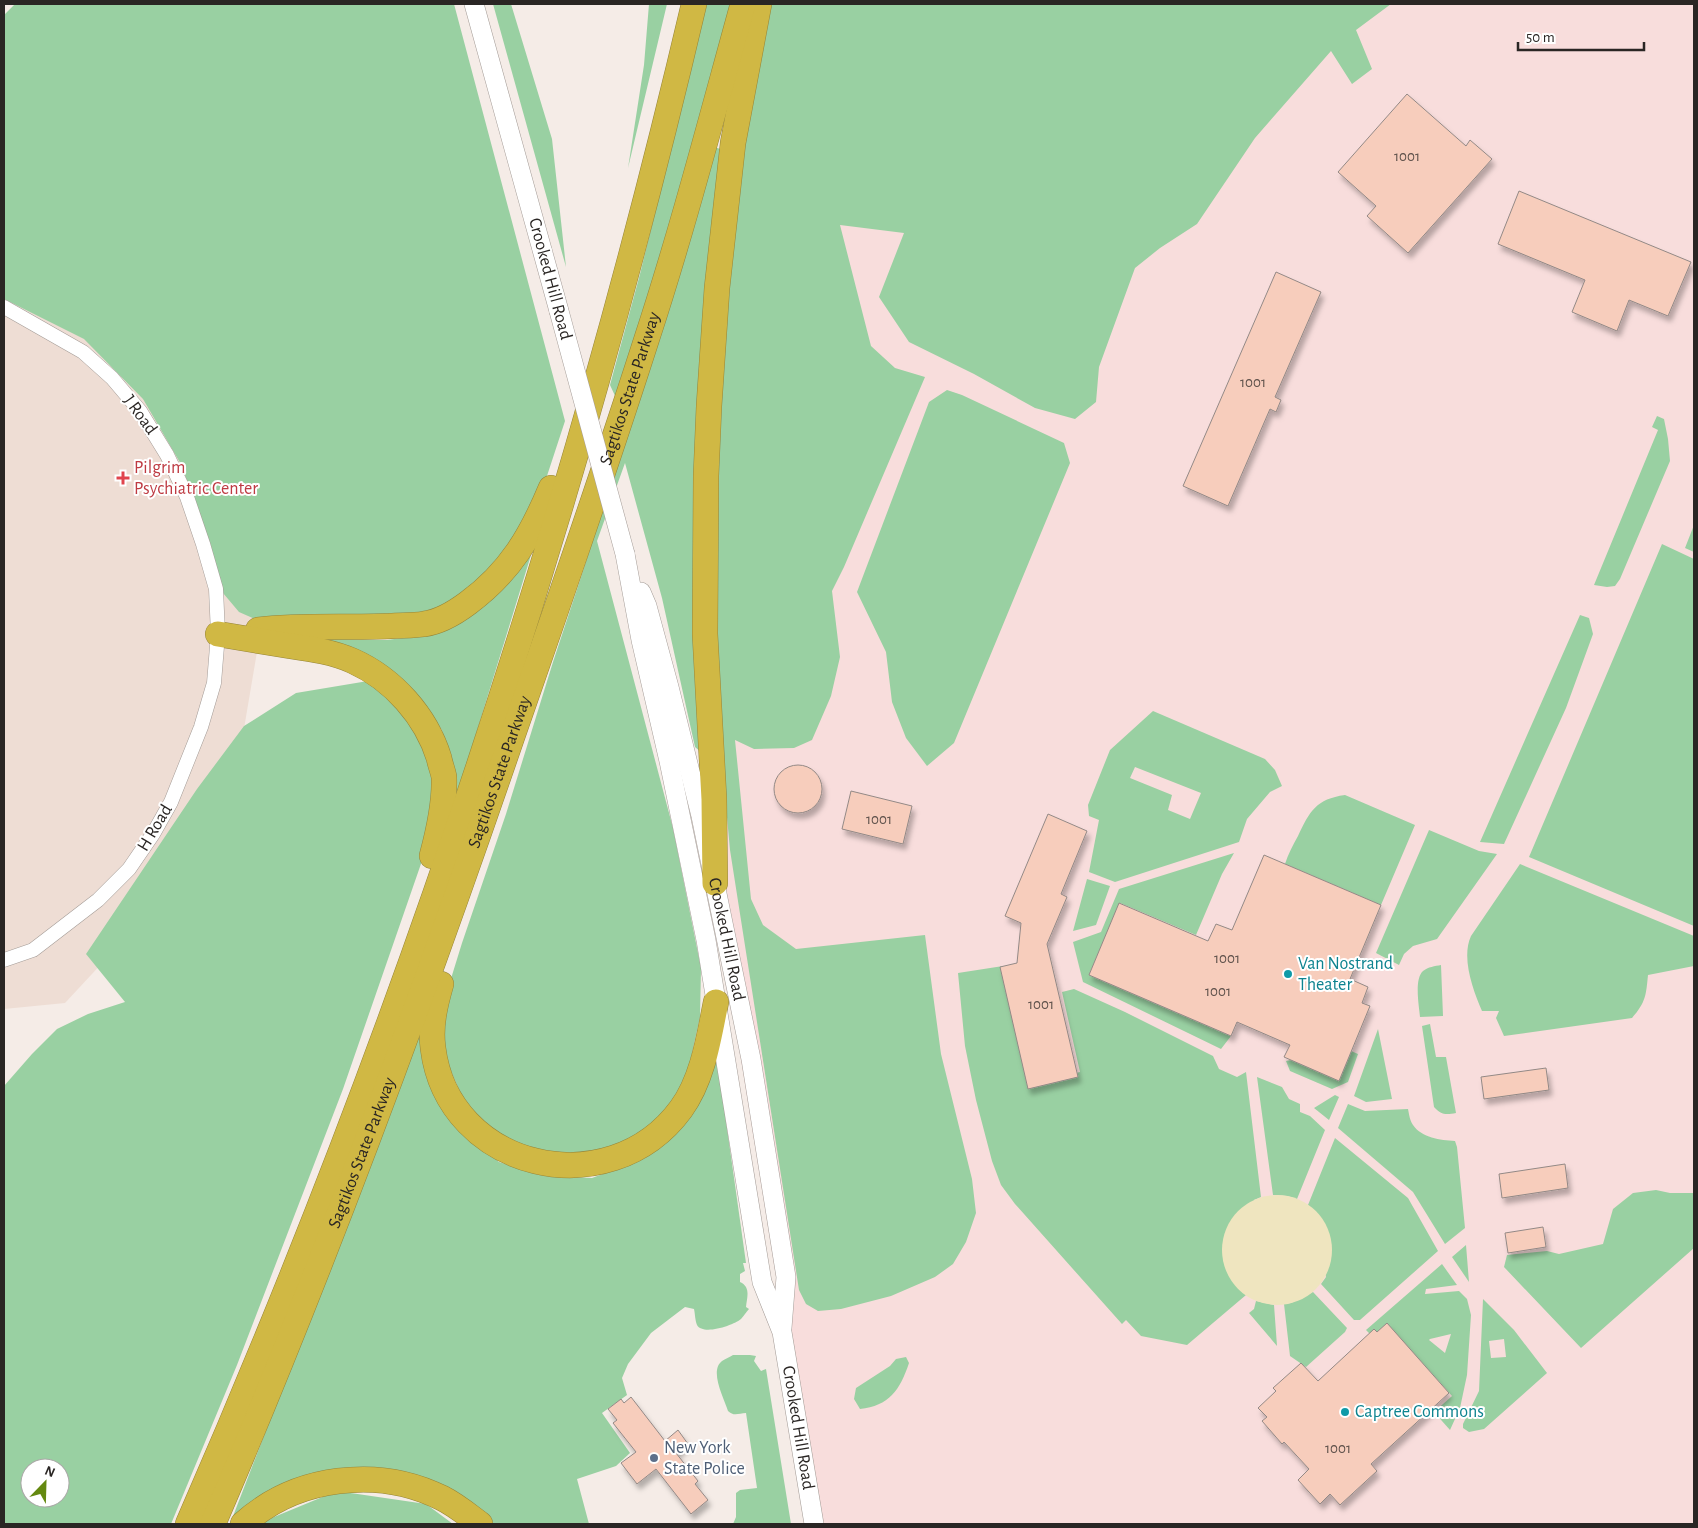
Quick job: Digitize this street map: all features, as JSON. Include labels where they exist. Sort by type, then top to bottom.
[{"type":"highway","name":"Sagtikos State Parkway","points":[[188,1524],[255,1368],[376,1058],[505,684],[595,385],[663,132],[694,4]]},
{"type":"highway","name":"Sagtikos State Parkway","points":[[213,1524],[347,1198],[409,1033],[473,853],[648,336],[743,4]]},
{"type":"highway","points":[[715,882],[714,799],[705,634],[706,476],[709,406],[716,288],[730,160],[758,4]]},
{"type":"highway","points":[[218,634],[274,628],[350,628],[426,624],[455,613],[504,572],[523,545],[541,512],[595,385]]},
{"type":"highway","points":[[218,634],[319,650],[352,661],[380,676],[402,696],[421,720],[435,748],[444,775],[443,804],[438,836],[376,1058]]},
{"type":"highway","points":[[473,853],[450,956],[434,1013],[433,1047],[436,1065],[450,1098],[460,1114],[488,1140],[526,1159],[545,1164],[565,1166],[586,1165],[606,1161],[642,1144],[670,1122],[681,1109],[690,1093],[703,1060],[716,1002]]},
{"type":"highway","points":[[242,1524],[268,1505],[303,1488],[347,1480],[395,1482],[420,1489],[443,1499],[480,1524]]},
{"type":"main road","name":"Crooked Hill Road","points":[[474,4],[624,554],[706,940],[762,1282],[782,1332],[814,1524]]},
{"type":"main road","name":"Crooked Hill Road","points":[[624,554],[647,606],[688,763],[715,882],[751,1059],[786,1278],[782,1332]]},
{"type":"street","name":"J Road","points":[[4,307],[83,352],[112,378],[140,411],[167,455],[187,497],[216,589],[218,634]]},
{"type":"street","name":"H Road","points":[[4,960],[33,950],[98,900],[129,869],[153,834],[171,802],[201,727],[214,683],[218,634]]},
{"type":"shaded area","points":[[759,4],[1694,4],[1694,1524],[816,1524],[736,1029],[715,738]]},
{"type":"shaded area","name":"Pilgrim Psychiatric Center","points":[[4,128],[267,593],[239,758],[158,903],[65,1003],[4,1009]]},
{"type":"green space","points":[[15,4],[454,4],[565,421],[545,482],[511,549],[461,599],[434,615],[257,620],[239,612],[223,593],[182,466],[143,399],[84,339],[4,299],[4,15]]},
{"type":"green space","points":[[493,4],[511,4],[552,139],[566,267]]},
{"type":"green space","points":[[649,4],[667,4],[628,168],[644,65]]},
{"type":"green space","points":[[706,4],[732,4],[682,194],[616,398],[610,385],[640,274]]},
{"type":"green space","points":[[768,4],[1391,4],[1356,30],[1372,69],[1352,84],[1331,51],[1255,138],[1197,224],[1160,248],[1135,268],[1099,367],[1096,402],[1075,419],[1035,408],[974,374],[909,342],[879,297],[904,233],[840,225],[871,346],[895,368],[925,377],[832,591],[840,657],[831,696],[812,740],[794,748],[754,749],[735,740],[751,899],[763,925],[796,949],[925,935],[941,1054],[972,1179],[976,1213],[966,1242],[953,1264],[935,1277],[891,1296],[841,1309],[818,1311],[806,1304],[799,1290],[730,850],[719,730],[713,551],[724,344],[742,152]]},
{"type":"green space","points":[[715,147],[725,151],[702,753],[695,747],[662,598],[625,463],[597,541],[673,828],[701,968],[700,1017],[687,1076],[660,1122],[613,1150],[561,1158],[507,1144],[467,1108],[444,1055],[445,998],[506,814]]},
{"type":"green space","points":[[947,390],[962,395],[1064,443],[1070,463],[954,743],[927,766],[906,738],[892,702],[886,652],[857,592],[929,402]]},
{"type":"green space","points":[[1657,416],[1664,419],[1670,461],[1620,579],[1615,586],[1594,585],[1658,430],[1652,427]]},
{"type":"green space","points":[[1694,525],[1694,552],[1685,548]]},
{"type":"green space","points":[[1662,544],[1694,559],[1694,926],[1529,857]]},
{"type":"green space","points":[[531,555],[453,809],[442,730],[416,694],[294,638],[387,640],[437,633],[488,603]]},
{"type":"green space","points":[[1580,615],[1589,618],[1593,634],[1566,708],[1504,844],[1480,842]]},
{"type":"green space","points":[[374,680],[421,730],[438,799],[423,858],[343,1089],[237,1365],[171,1524],[4,1524],[4,1086],[57,1029],[88,1014],[125,1002],[86,954],[197,789],[244,726],[296,693]]},
{"type":"green space","points":[[1153,711],[1265,759],[1275,770],[1282,786],[1270,792],[1247,819],[1239,842],[1115,882],[1089,872],[1099,820],[1089,816],[1088,805],[1110,750]],"holes":[[[1135,767],[1201,793],[1190,819],[1168,810],[1172,795],[1130,778]]]},
{"type":"green space","points":[[1345,795],[1415,825],[1381,905],[1285,864],[1310,813],[1321,803]]},
{"type":"green space","points":[[1429,830],[1479,851],[1497,854],[1437,939],[1413,946],[1404,954],[1399,965],[1376,953]]},
{"type":"green space","points":[[1234,853],[1222,874],[1196,935],[1120,903],[1089,975],[1231,1036],[1221,1049],[1083,982],[1073,942],[1101,932],[1119,889]]},
{"type":"green space","points":[[1520,864],[1694,936],[1694,966],[1648,975],[1644,998],[1632,1018],[1504,1036],[1496,1018],[1499,1011],[1482,1011],[1469,974],[1467,954],[1471,936]]},
{"type":"green space","points":[[1087,879],[1110,886],[1096,925],[1073,931]]},
{"type":"green space","points":[[1441,965],[1443,1016],[1420,1017],[1418,993],[1420,975],[1427,969]]},
{"type":"green space","points":[[1003,966],[1031,1085],[1080,1072],[1062,992],[1074,989],[1213,1056],[1219,1069],[1237,1077],[1246,1072],[1261,1197],[1254,1200],[1238,1288],[1246,1295],[1187,1345],[1141,1336],[1126,1320],[1122,1324],[1015,1204],[1001,1185],[992,1161],[976,1100],[965,1046],[958,973]]},
{"type":"green space","points":[[1430,1024],[1436,1057],[1446,1057],[1456,1113],[1444,1114],[1434,1107],[1422,1026]]},
{"type":"green space","points":[[421,1029],[431,1079],[453,1124],[499,1162],[540,1175],[592,1178],[645,1158],[680,1127],[714,1059],[717,1060],[746,1263],[743,1263],[745,1271],[740,1274],[740,1282],[747,1289],[746,1307],[749,1309],[741,1319],[732,1324],[712,1330],[705,1330],[697,1325],[694,1309],[685,1307],[651,1333],[628,1364],[622,1378],[627,1395],[602,1413],[630,1453],[616,1466],[577,1479],[589,1524],[489,1524],[393,1473],[230,1524]]},
{"type":"green space","points":[[1378,1029],[1392,1099],[1366,1102],[1354,1096]]},
{"type":"green space","points":[[1351,1051],[1358,1054],[1348,1082],[1332,1089],[1290,1071],[1286,1061],[1291,1060],[1339,1080]]},
{"type":"green space","points":[[1257,1077],[1282,1087],[1289,1099],[1300,1104],[1300,1112],[1310,1116],[1325,1130],[1297,1199],[1273,1195]]},
{"type":"green space","points":[[1335,1095],[1339,1097],[1329,1120],[1314,1108]]},
{"type":"green space","points":[[1348,1104],[1365,1111],[1408,1109],[1412,1123],[1421,1133],[1437,1139],[1455,1141],[1465,1228],[1445,1244],[1413,1192],[1338,1128]]},
{"type":"green space","points":[[1335,1138],[1408,1198],[1438,1251],[1360,1320],[1354,1320],[1321,1284],[1326,1277],[1308,1205]]},
{"type":"green space","points":[[1656,1190],[1670,1193],[1694,1193],[1694,1248],[1581,1348],[1504,1267],[1507,1255],[1547,1251],[1559,1254],[1603,1244],[1613,1209],[1633,1193]]},
{"type":"green space","points":[[1466,1245],[1469,1282],[1452,1257]]},
{"type":"green space","points":[[1442,1264],[1457,1285],[1426,1289],[1425,1294],[1459,1291],[1467,1299],[1471,1315],[1467,1375],[1460,1408],[1450,1430],[1434,1412],[1452,1396],[1387,1324],[1372,1336],[1366,1330]],"holes":[[[1451,1334],[1445,1353],[1429,1340]]]},
{"type":"green space","points":[[1313,1292],[1347,1328],[1345,1332],[1306,1367],[1290,1356],[1284,1304],[1291,1303]]},
{"type":"green space","points":[[1483,1299],[1514,1330],[1547,1373],[1484,1429],[1469,1432],[1463,1428],[1463,1424],[1479,1391]],"holes":[[[1504,1339],[1506,1357],[1491,1358],[1489,1341]]]},
{"type":"green space","points":[[1256,1301],[1274,1305],[1277,1346],[1249,1313],[1254,1309]]},
{"type":"green space","points":[[733,1355],[756,1356],[754,1361],[761,1371],[766,1369],[791,1524],[733,1524],[736,1517],[736,1493],[740,1490],[757,1488],[746,1413],[734,1414],[728,1411],[717,1378],[718,1365]]},
{"type":"green space","points":[[906,1357],[909,1363],[906,1373],[892,1395],[879,1404],[860,1409],[854,1399],[856,1388],[890,1366],[896,1359]]},
{"type":"green space","points":[[337,1491],[426,1504],[453,1524],[257,1524]]},
{"type":"sand","points":[[1277,1195],[1298,1199],[1316,1211],[1328,1229],[1332,1250],[1328,1271],[1316,1289],[1298,1301],[1277,1305],[1256,1301],[1238,1289],[1226,1271],[1222,1250],[1226,1229],[1238,1211],[1256,1199]]},
{"type":"building","points":[[1407,94],[1466,146],[1470,140],[1492,159],[1408,253],[1367,216],[1376,206],[1338,172]]},
{"type":"building","points":[[1519,191],[1691,262],[1668,316],[1629,300],[1617,331],[1572,312],[1585,280],[1498,244]]},
{"type":"building","points":[[1276,272],[1321,292],[1275,397],[1281,400],[1276,412],[1270,409],[1228,506],[1183,486]]},
{"type":"building","points":[[793,765],[803,765],[815,772],[822,784],[822,794],[815,806],[803,813],[793,813],[785,809],[778,802],[774,794],[774,784],[778,776],[785,769]]},
{"type":"building","points":[[851,791],[912,806],[903,844],[842,829]]},
{"type":"building","points":[[1048,814],[1087,831],[1061,894],[1067,897],[1047,944],[1078,1077],[1028,1089],[1000,967],[1017,963],[1021,923],[1005,916]]},
{"type":"building","points":[[1264,855],[1381,905],[1350,979],[1368,987],[1362,1003],[1370,1006],[1339,1081],[1284,1057],[1290,1045],[1237,1022],[1231,1036],[1089,975],[1119,903],[1208,941],[1216,924],[1232,930]]},
{"type":"building","points":[[1546,1068],[1549,1090],[1484,1099],[1481,1077]]},
{"type":"building","points":[[1565,1164],[1568,1188],[1502,1198],[1499,1174]]},
{"type":"building","points":[[1543,1227],[1546,1247],[1508,1253],[1505,1233]]},
{"type":"building","name":"Captree Commons","points":[[1387,1323],[1449,1393],[1371,1464],[1377,1471],[1340,1505],[1330,1494],[1320,1504],[1298,1480],[1309,1469],[1284,1442],[1282,1444],[1262,1421],[1267,1417],[1258,1408],[1276,1391],[1273,1388],[1301,1363],[1318,1381],[1374,1329],[1377,1332]]},
{"type":"building","name":"New York State Police","points":[[631,1397],[665,1441],[678,1430],[688,1444],[676,1453],[698,1481],[695,1484],[708,1500],[691,1514],[656,1469],[637,1484],[621,1463],[636,1452],[613,1423],[617,1420],[608,1409],[621,1399],[624,1403]]},
{"type":"place","name":"Pilgrim Psychiatric Center","points":[[123,478]]},
{"type":"place","name":"Van Nostrand Theater","points":[[1288,974]]},
{"type":"place","name":"Captree Commons","points":[[1345,1412]]},
{"type":"place","name":"New York State Police","points":[[654,1458]]}]
